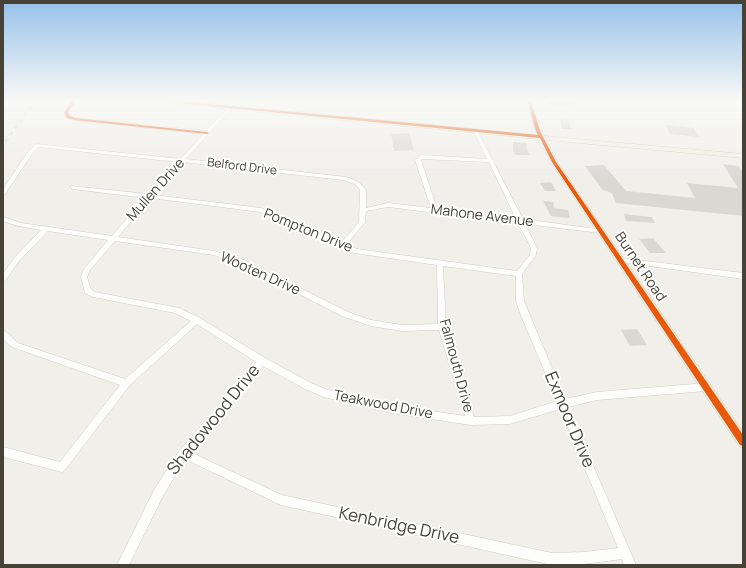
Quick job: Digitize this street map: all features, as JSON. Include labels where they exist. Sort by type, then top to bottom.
[{"type":"main road","points":[[439,127],[563,140],[743,153]]},
{"type":"main road","name":"Burnet Road","points":[[538,127],[541,137],[554,162],[743,442]]},
{"type":"main road","points":[[541,137],[554,136],[743,156]]},
{"type":"main road","points":[[549,151],[557,142],[563,140]]},
{"type":"street","points":[[145,127],[207,133]]},
{"type":"street","name":"Mullen Drive","points":[[84,284],[84,277],[87,269],[213,127]]},
{"type":"street","points":[[475,130],[534,252],[519,274]]},
{"type":"street","name":"Belford Drive","points":[[3,193],[30,152],[38,145],[184,160],[350,180],[363,190],[363,210]]},
{"type":"street","points":[[434,210],[418,160],[421,156],[490,161]]},
{"type":"street","name":"Pompton Drive","points":[[73,187],[261,210],[356,251],[519,274]]},
{"type":"street","name":"Mahone Avenue","points":[[363,210],[388,205],[600,231]]},
{"type":"street","points":[[342,246],[362,222],[363,210]]},
{"type":"street","name":"Wooten Drive","points":[[3,219],[20,226],[214,253],[242,262],[345,314],[371,323],[402,328],[442,327]]},
{"type":"street","points":[[3,279],[17,259],[46,229]]},
{"type":"street","points":[[621,260],[743,276]]},
{"type":"street","name":"Falmouth Drive","points":[[440,264],[442,327],[471,421]]},
{"type":"street","name":"Exmoor Drive","points":[[519,274],[520,301],[524,312],[630,565]]},
{"type":"street","name":"Teakwood Drive","points":[[84,284],[88,291],[93,294],[176,310],[197,320],[262,361],[324,393],[391,409],[471,421],[510,420],[562,404],[611,395],[706,387]]},
{"type":"street","points":[[3,452],[62,467],[126,382],[197,320]]},
{"type":"street","points":[[3,334],[14,345],[126,382]]},
{"type":"street","name":"Shadowood Drive","points":[[122,565],[158,494],[183,453],[262,361]]},
{"type":"street","name":"Kenbridge Drive","points":[[183,453],[281,500],[552,559],[584,558],[625,553]]},
{"type":"building","points":[[562,127],[570,127],[571,129],[562,129]]},
{"type":"building","points":[[666,127],[694,128],[699,137],[670,134]]},
{"type":"building","points":[[409,133],[414,150],[394,151],[391,134]]},
{"type":"building","points":[[513,142],[526,143],[527,150],[530,155],[515,155],[513,151]]},
{"type":"building","points":[[723,164],[739,166],[743,172],[743,216],[616,203],[612,193],[603,190],[585,166],[604,165],[626,191],[695,198],[687,183],[738,188]]},
{"type":"building","points":[[551,182],[556,191],[545,191],[540,183]]},
{"type":"building","points":[[543,201],[553,202],[554,208],[568,210],[570,218],[551,216]]},
{"type":"building","points":[[624,214],[652,217],[655,223],[626,221]]},
{"type":"building","points":[[653,238],[666,253],[650,253],[639,239]]},
{"type":"building","points":[[637,329],[647,345],[630,346],[621,330]]},
{"type":"railway","points":[[3,145],[17,127]]},
{"type":"cycle path","points":[[145,127],[207,133]]},
{"type":"cycle path","points":[[432,127],[541,137]]},
{"type":"cycle path","points":[[537,127],[554,162],[743,442]]}]
